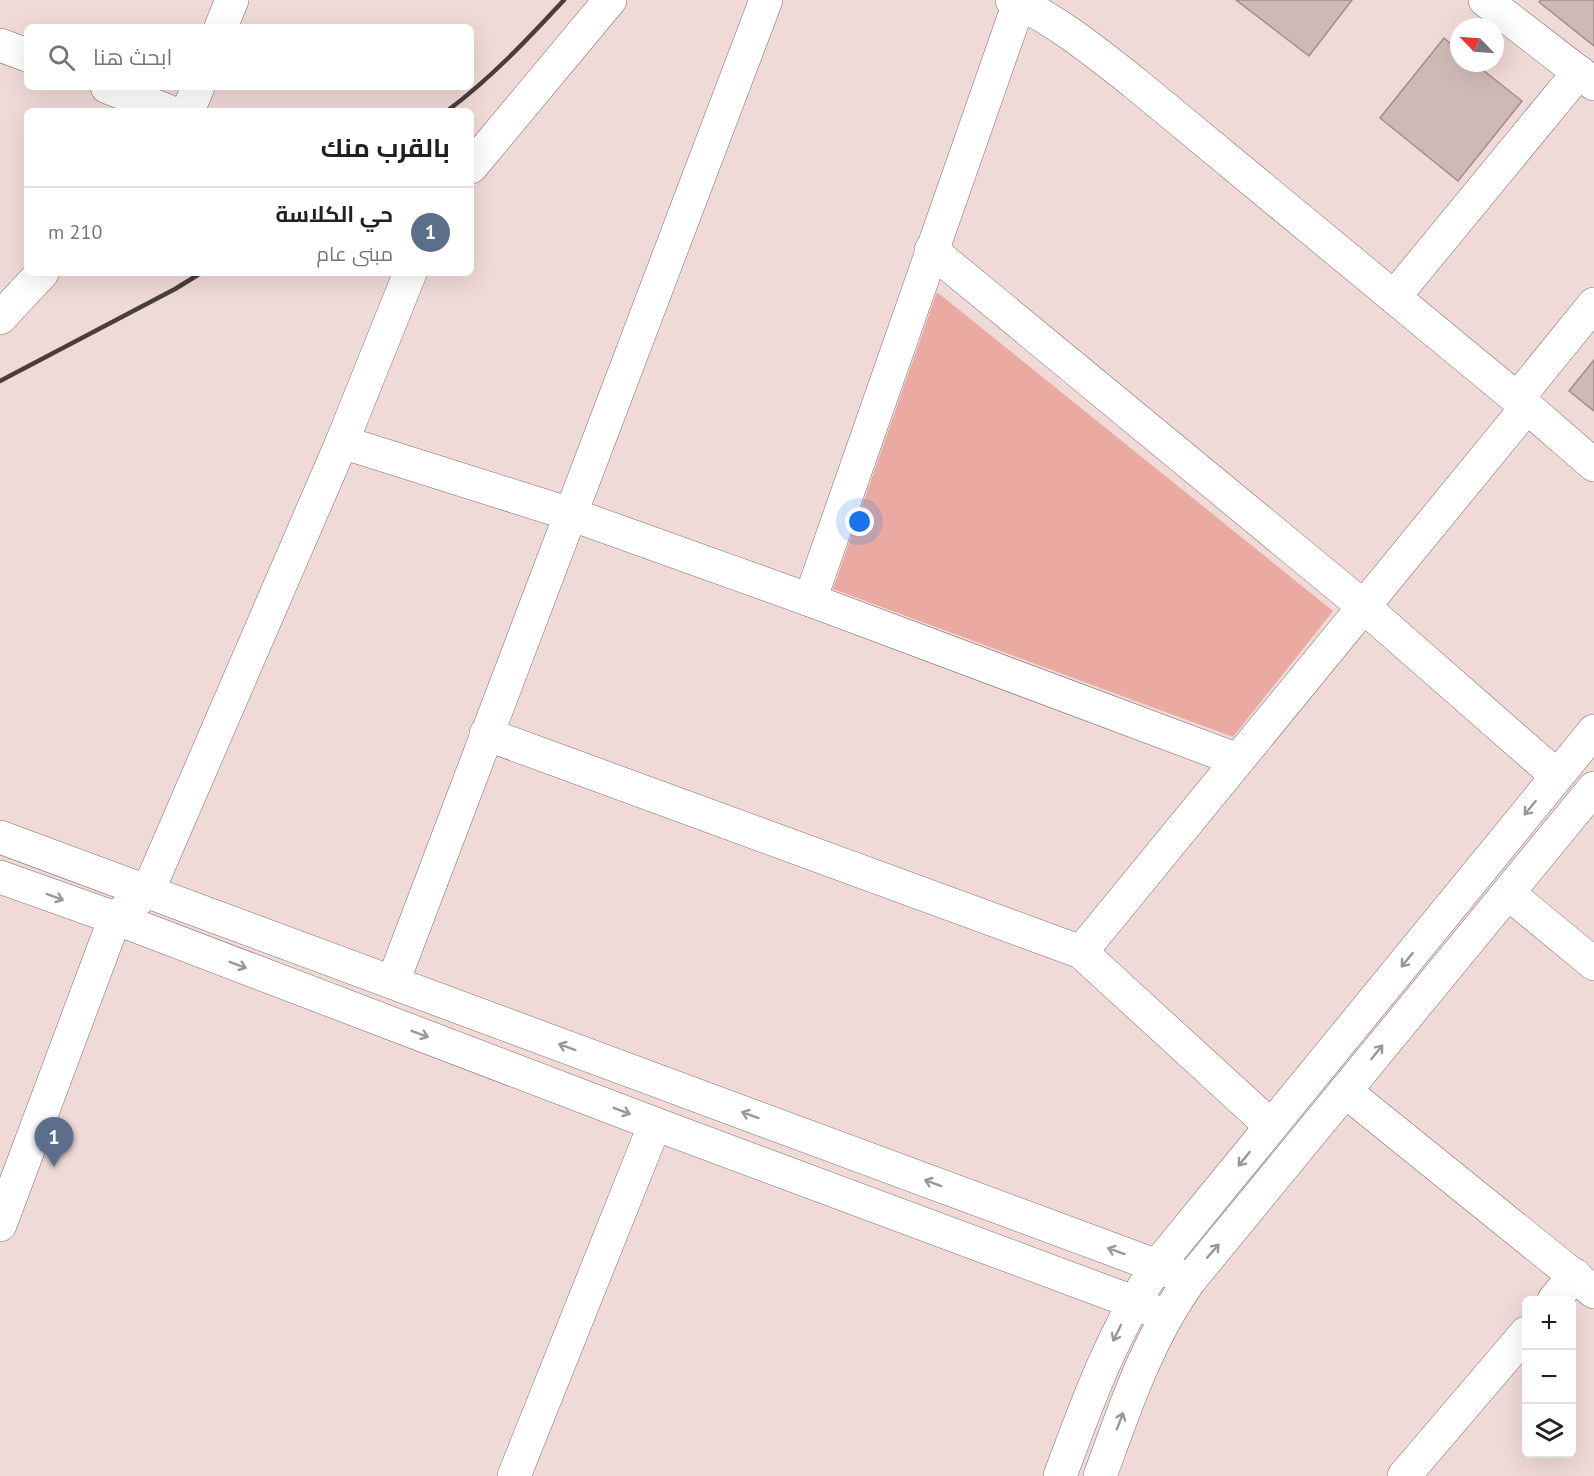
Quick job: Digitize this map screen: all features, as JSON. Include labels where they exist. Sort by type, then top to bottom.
[{"type":"street","points":[[222,24],[231,0]]},
{"type":"street","points":[[474,163],[610,0]]},
{"type":"street","points":[[393,982],[766,0]]},
{"type":"street","points":[[1394,297],[1586,78],[1485,0]]},
{"type":"street","points":[[810,600],[1015,2],[1060,28],[1104,59],[1522,403],[1594,465]]},
{"type":"street","points":[[0,45],[24,54]]},
{"type":"street","points":[[115,90],[160,108]]},
{"type":"street","points":[[189,108],[197,90]]},
{"type":"street","points":[[931,250],[1364,607],[1557,776]]},
{"type":"street","points":[[0,318],[39,276]]},
{"type":"street","points":[[3,1205],[115,918],[148,891],[342,442],[409,276]]},
{"type":"street","points":[[1081,952],[1364,607],[1522,403],[1594,304]]},
{"type":"street","points":[[342,442],[570,514],[810,600],[1238,760]]},
{"type":"street","points":[[1060,1476],[1095,1380],[1133,1302],[1157,1266],[1594,731]]},
{"type":"street","points":[[486,734],[1081,952],[1271,1126]]},
{"type":"street","points":[[1100,1476],[1149,1348],[1190,1280],[1594,788]]},
{"type":"street","points":[[0,837],[1190,1280]]},
{"type":"street","points":[[0,877],[115,918],[655,1124],[1133,1302],[1166,1317]]},
{"type":"street","points":[[1508,893],[1594,964]]},
{"type":"street","points":[[1345,1091],[1585,1283],[1561,1296]]},
{"type":"street","points":[[514,1476],[655,1124]]},
{"type":"street","points":[[1404,1476],[1522,1339]]},
{"type":"shaded area","points":[[937,292],[1333,611],[1233,737],[833,589]]},
{"type":"building","points":[[1236,0],[1352,0],[1309,56]]},
{"type":"building","points":[[1541,0],[1594,0],[1594,46],[1539,2]]},
{"type":"building","points":[[1444,38],[1450,43],[1450,72],[1485,72],[1522,101],[1458,181],[1380,118]]},
{"type":"building","points":[[1594,360],[1594,411],[1569,391]]},
{"type":"railway","points":[[474,89],[564,0]]},
{"type":"railway","points":[[451,108],[473,90]]},
{"type":"railway","points":[[0,381],[196,276]]},
{"type":"place","name":"حي الكلاسة","points":[[54,1167]]}]
